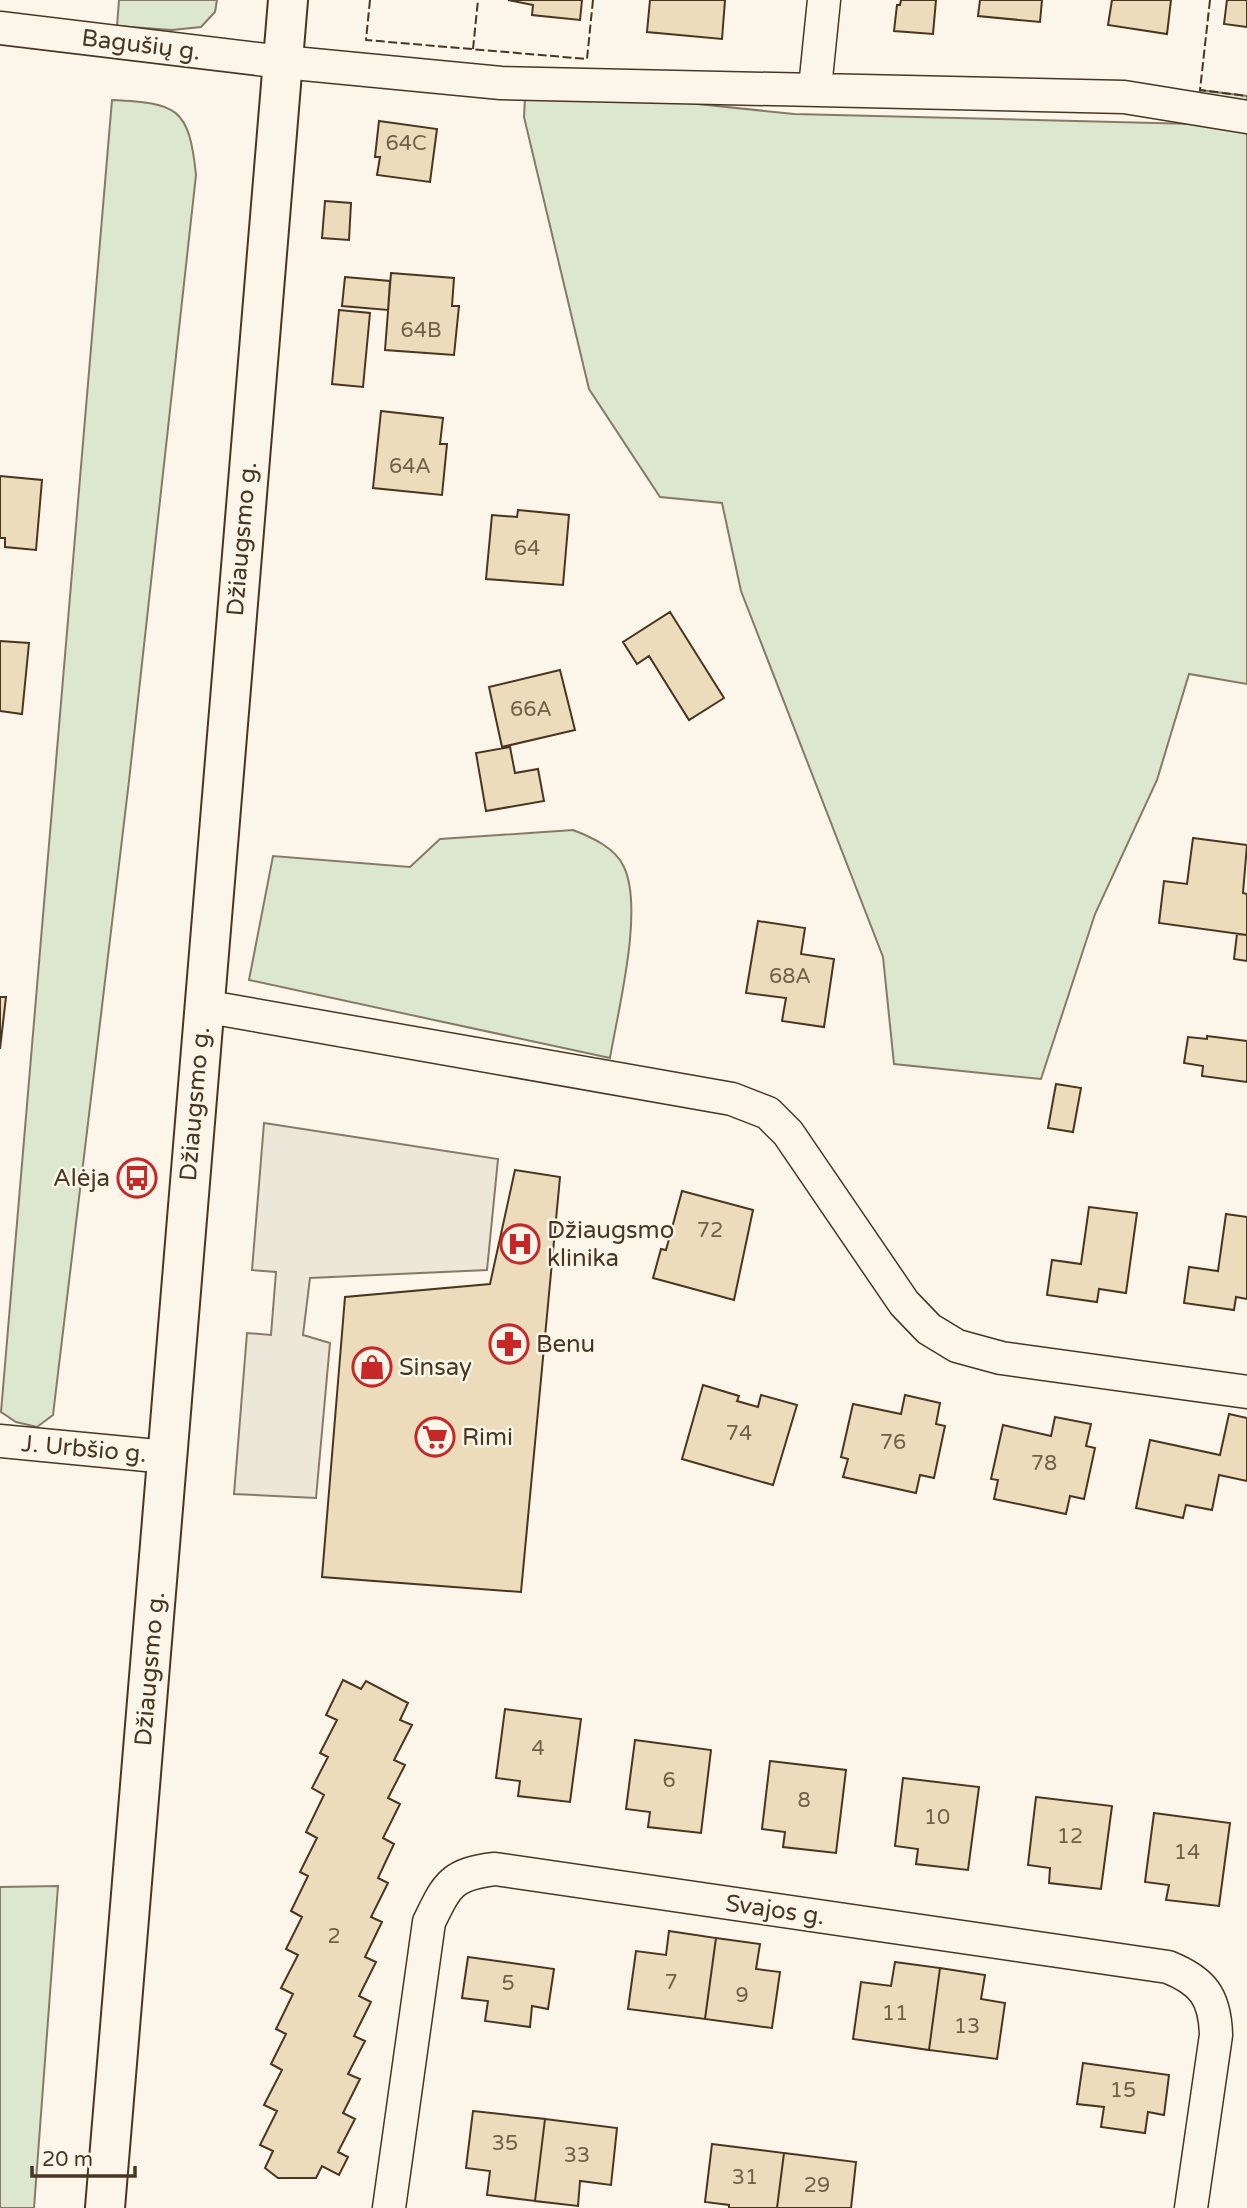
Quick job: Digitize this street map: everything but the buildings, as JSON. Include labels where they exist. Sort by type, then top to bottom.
[{"type":"street","name":"Džiaugsmo g.","points":[[105,2208],[288,0]]},
{"type":"street","points":[[815,88],[824,0]]},
{"type":"street","name":"Bagušių g.","points":[[0,28],[283,62],[501,83],[1125,97],[1247,117]]},
{"type":"street","points":[[203,1006],[732,1099],[768,1113],[788,1133],[904,1303],[929,1329],[957,1346],[1001,1358],[1247,1392]]},
{"type":"street","name":"J. Urbšio g.","points":[[0,1441],[167,1457]]},
{"type":"street","name":"Svajos g.","points":[[388,2208],[429,1922],[451,1882],[473,1872],[495,1869],[1168,1967],[1190,1976],[1208,1995],[1215,2010],[1216,2035],[1191,2208]]},
{"type":"green space","points":[[119,0],[217,0],[215,12],[201,27],[172,30],[117,26]]},
{"type":"green space","points":[[1200,90],[1247,96],[1247,684],[1189,674],[1157,780],[1095,914],[1041,1079],[894,1064],[883,957],[741,591],[722,503],[660,497],[589,389],[524,117],[525,98],[602,94],[794,114],[1194,124]]},
{"type":"green space","points":[[112,100],[152,103],[176,113],[189,135],[196,175],[129,781],[53,1415],[37,1427],[16,1422],[1,1412]]},
{"type":"green space","points":[[573,830],[595,840],[615,854],[624,867],[629,886],[631,908],[628,961],[610,1058],[249,980],[273,856],[410,867],[440,839]]},
{"type":"green space","points":[[58,1886],[34,2208],[0,2208],[0,1887]]},
{"type":"shaded area","points":[[264,1123],[498,1159],[487,1270],[310,1278],[303,1335],[330,1343],[316,1498],[234,1494],[247,1333],[271,1335],[276,1272],[252,1270]]},
{"type":"fence","points":[[370,0],[366,40],[587,59],[593,0]]},
{"type":"fence","points":[[473,49],[478,0]]},
{"type":"fence","points":[[1210,0],[1200,90],[1247,96]]},
{"type":"place","name":"Alėja","points":[[137,1178]]},
{"type":"place","name":"Džiaugsmo klinika","points":[[520,1244]]},
{"type":"place","name":"Benu","points":[[509,1344]]},
{"type":"place","name":"Sinsay","points":[[372,1367]]},
{"type":"place","name":"Rimi","points":[[435,1437]]}]
